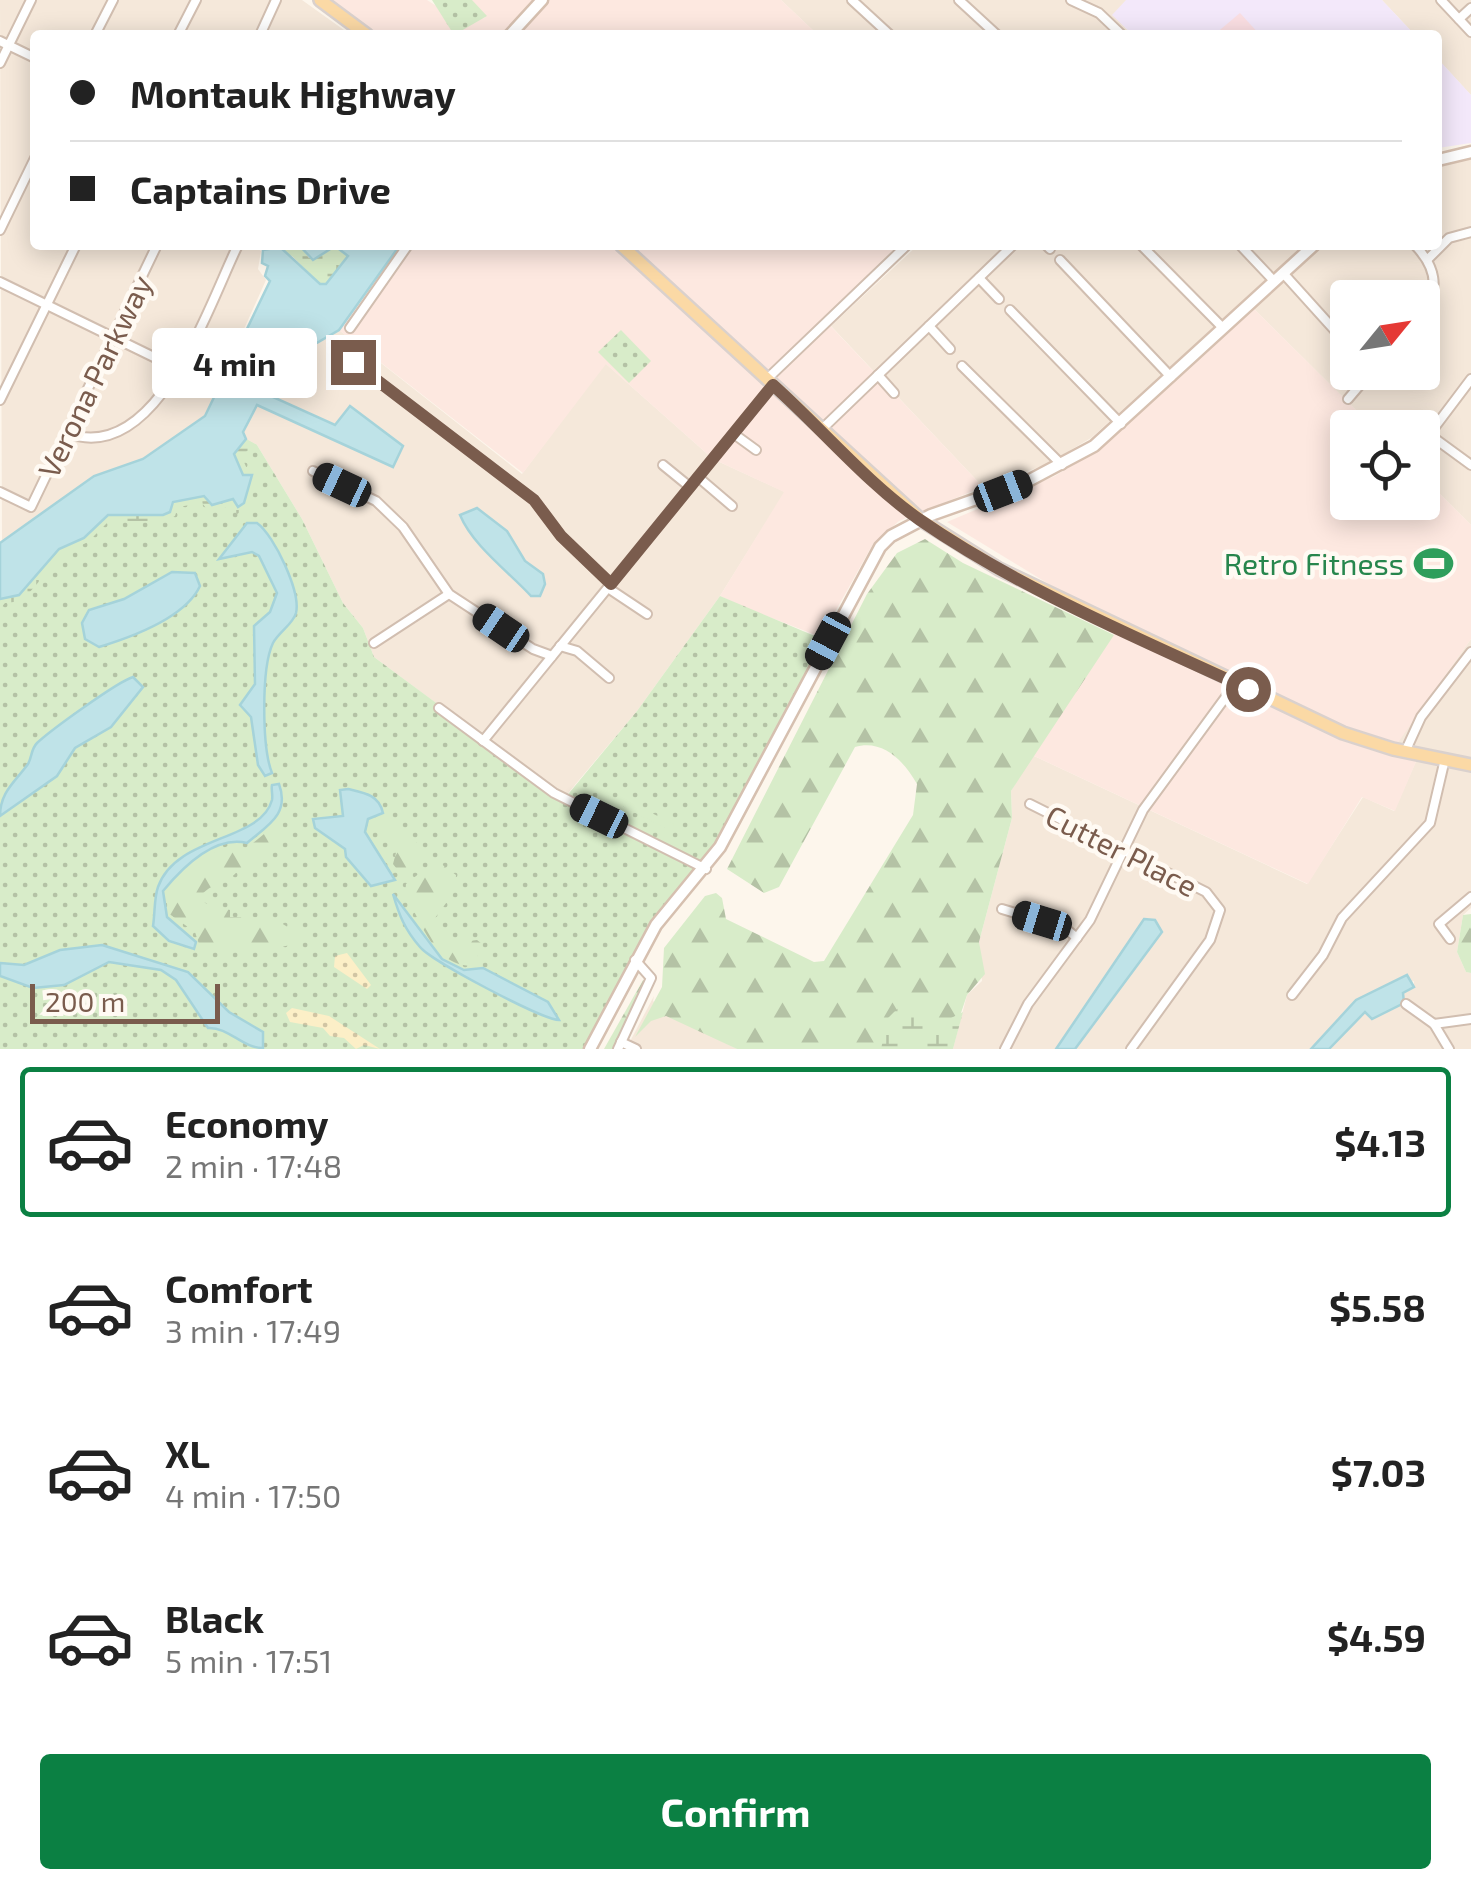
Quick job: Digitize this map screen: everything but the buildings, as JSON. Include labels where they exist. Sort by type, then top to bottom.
[{"type":"main road","points":[[320,0],[361,30]]},
{"type":"main road","points":[[515,30],[542,0]]},
{"type":"main road","points":[[1442,159],[1471,152]]},
{"type":"main road","points":[[626,250],[921,520],[999,570],[1343,732],[1405,752],[1471,765]]},
{"type":"main road","points":[[590,1049],[656,924],[706,869],[870,562],[891,536],[921,520],[1062,465],[1121,424],[1308,250]]},
{"type":"street","points":[[0,62],[4,44],[31,0]]},
{"type":"street","points":[[98,30],[113,0]]},
{"type":"street","points":[[181,30],[196,0]]},
{"type":"street","points":[[262,30],[276,0]]},
{"type":"street","points":[[852,0],[885,30]]},
{"type":"street","points":[[959,0],[991,30]]},
{"type":"street","points":[[1071,0],[1099,13],[1117,30]]},
{"type":"street","points":[[1441,0],[1471,32]]},
{"type":"street","points":[[1459,19],[1471,8]]},
{"type":"street","points":[[4,44],[30,56]]},
{"type":"street","points":[[0,230],[30,168]]},
{"type":"street","points":[[1442,246],[1450,238],[1471,232]]},
{"type":"street","points":[[0,400],[74,250]]},
{"type":"street","name":"Verona Parkway","points":[[0,492],[31,506],[155,250]]},
{"type":"street","points":[[68,433],[93,438],[120,431],[158,401],[236,250]]},
{"type":"street","points":[[350,328],[405,250]]},
{"type":"street","points":[[483,741],[734,434],[770,382],[902,250]]},
{"type":"street","points":[[820,430],[1009,250]]},
{"type":"street","points":[[1146,250],[1222,328]]},
{"type":"street","points":[[1246,250],[1330,328]]},
{"type":"street","points":[[1420,250],[1428,259],[1432,280]]},
{"type":"street","points":[[1428,259],[1437,250]]},
{"type":"street","points":[[1060,260],[1171,376]]},
{"type":"street","points":[[979,278],[999,299]]},
{"type":"street","points":[[0,282],[207,383]]},
{"type":"street","points":[[1010,310],[1121,424]]},
{"type":"street","points":[[929,326],[950,349]]},
{"type":"street","points":[[353,362],[534,500],[561,536],[609,586],[647,614]]},
{"type":"street","points":[[962,366],[1062,465]]},
{"type":"street","points":[[878,375],[894,393]]},
{"type":"street","points":[[1440,421],[1471,379]]},
{"type":"street","points":[[1348,400],[1356,390]]},
{"type":"street","points":[[734,434],[756,450]]},
{"type":"street","points":[[1440,442],[1471,465]]},
{"type":"street","points":[[664,464],[690,487]]},
{"type":"street","points":[[314,471],[376,501],[403,527],[449,594],[533,649],[552,656]]},
{"type":"street","points":[[698,477],[732,506]]},
{"type":"street","points":[[374,643],[449,594]]},
{"type":"street","points":[[569,635],[577,652]]},
{"type":"street","points":[[560,646],[577,652],[609,678]]},
{"type":"street","points":[[1405,752],[1420,718],[1471,652]]},
{"type":"street","points":[[1005,1049],[1022,1012],[1077,938],[1143,810],[1236,683]]},
{"type":"street","points":[[443,711],[554,793],[706,869]]},
{"type":"street","points":[[1292,995],[1323,955],[1342,918],[1430,823],[1445,760]]},
{"type":"street","name":"Cutter Place","points":[[1030,804],[1206,892],[1220,910],[1210,940],[1131,1049]]},
{"type":"street","points":[[1450,939],[1439,924],[1471,897]]},
{"type":"street","points":[[1002,909],[1064,928],[1077,938]]},
{"type":"street","points":[[635,960],[651,978],[620,1046],[636,1049]]},
{"type":"street","points":[[1406,1004],[1434,1024],[1448,1049]]},
{"type":"street","points":[[1434,1024],[1471,1019]]},
{"type":"shaded area","points":[[0,0],[302,0],[344,30],[30,30],[30,250],[259,250],[258,269],[266,280],[205,416],[143,459],[94,476],[2,544]]},
{"type":"shaded area","points":[[329,0],[427,0],[461,22],[485,18],[471,0],[781,0],[813,30],[370,30]]},
{"type":"shaded area","points":[[781,0],[1134,0],[1137,4],[1121,23],[1127,30],[813,30]]},
{"type":"shaded area","points":[[1126,0],[1382,0],[1410,30],[1255,30],[1240,14],[1220,30],[1128,30],[1112,15]]},
{"type":"shaded area","points":[[1382,0],[1471,0],[1471,95],[1442,63],[1442,30],[1410,30]]},
{"type":"shaded area","points":[[1240,13],[1255,30],[1220,30]]},
{"type":"shaded area","points":[[1442,63],[1471,95],[1471,143],[1442,147]]},
{"type":"shaded area","points":[[1471,159],[1471,525],[1440,494],[1440,410],[1356,410],[1336,390],[1440,390],[1440,280],[1330,280],[1330,384],[1252,307],[1315,250],[1442,250],[1442,166]]},
{"type":"shaded area","points":[[401,250],[893,250],[823,318],[983,487],[899,521],[873,544],[821,637],[720,596],[784,492],[713,459],[606,364],[523,473],[339,330]]},
{"type":"shaded area","points":[[913,250],[1299,250],[1091,438],[1045,465],[983,487],[831,326]]},
{"type":"shaded area","points":[[1252,307],[1330,384],[1330,390],[1336,390],[1356,410],[1330,410],[1330,520],[1440,520],[1440,494],[1471,525],[1471,639],[1392,751],[1418,757],[1395,811],[1362,797],[1308,884],[1032,755],[1119,627],[947,522],[1055,476],[1093,452]]},
{"type":"shaded area","points":[[339,330],[522,474],[605,363],[713,459],[785,492],[720,596],[637,711],[564,798],[374,657],[363,628],[343,603],[302,519],[257,445],[246,439],[243,432],[257,405],[393,467],[349,407],[335,425],[263,393],[291,358]]},
{"type":"shaded area","points":[[1471,639],[1471,760],[1396,744]]},
{"type":"shaded area","points":[[1032,755],[1307,884],[1363,797],[1394,811],[1418,757],[1471,769],[1471,908],[1463,915],[1457,952],[1466,972],[1471,973],[1471,1049],[1329,1049],[1365,1011],[1414,986],[1414,981],[1356,1001],[1311,1049],[1075,1049],[1160,926],[1148,918],[1056,1049],[953,1049],[967,995],[982,981],[979,942],[1012,818],[1011,791]]},
{"type":"shaded area","points":[[654,996],[653,1001],[665,1012],[737,1049],[626,1049]]},
{"type":"green space","points":[[432,0],[472,0],[487,16],[463,30],[451,30]]},
{"type":"green space","points":[[272,250],[303,250],[309,258],[329,250],[343,250],[348,256],[326,285],[320,284],[292,256]]},
{"type":"green space","points":[[621,330],[651,361],[629,383],[598,352]]},
{"type":"green space","points":[[246,439],[257,445],[302,519],[343,603],[363,628],[374,657],[565,798],[637,711],[720,596],[829,642],[720,847],[670,906],[590,1049],[0,1049],[0,599],[95,522],[234,454]]},
{"type":"green space","points":[[246,439],[257,445],[241,455],[247,469],[258,469],[259,488],[251,493],[249,507],[237,514],[231,506],[209,512],[202,503],[178,507],[175,516],[165,521],[109,521],[88,542],[63,554],[22,601],[5,603],[0,609],[2,597],[20,595],[60,549],[84,538],[108,515],[163,515],[173,502],[205,496],[243,504],[252,475],[243,476],[234,454]]},
{"type":"green space","points":[[925,539],[963,563],[1114,635],[1011,791],[1012,818],[979,942],[985,974],[967,995],[949,1049],[737,1049],[666,1016],[651,1021],[635,1037],[662,987],[664,948],[705,896],[716,893],[722,898],[726,919],[814,962],[824,961],[913,815],[917,784],[906,767],[883,749],[855,747],[779,887],[764,893],[727,869],[867,594],[897,553]]},
{"type":"green space","points":[[623,799],[674,824],[671,831],[620,805]]},
{"type":"green space","points":[[385,818],[396,820],[425,852],[403,877],[393,864],[397,849],[391,843],[392,833],[375,826]]},
{"type":"green space","points":[[281,820],[285,835],[257,869],[239,869],[229,879],[206,890],[198,901],[230,910],[230,917],[273,918],[299,934],[300,942],[263,950],[201,950],[195,932],[168,913],[166,891],[189,864],[230,845],[247,848]]},
{"type":"green space","points":[[436,860],[456,875],[455,891],[435,918],[439,930],[462,942],[477,940],[482,944],[474,966],[448,959],[439,951],[405,895],[406,884]]},
{"type":"green space","points":[[1471,914],[1471,973],[1466,972],[1457,952],[1463,915]]},
{"type":"green space","points":[[643,980],[646,984],[613,1049],[604,1049]]},
{"type":"green space","points":[[900,1006],[913,1006],[945,1021],[963,1012],[953,1049],[881,1049],[888,1018]]},
{"type":"sand","points":[[347,953],[371,985],[367,989],[334,967],[335,956]]},
{"type":"sand","points":[[292,1008],[329,1016],[380,1049],[364,1045],[356,1049],[323,1028],[290,1022],[286,1013]]},
{"type":"water","points":[[263,250],[283,250],[320,284],[326,284],[348,256],[340,250],[396,250],[339,330],[291,358],[264,393],[335,425],[350,406],[403,446],[393,467],[257,405],[243,432],[246,439],[234,454],[243,475],[252,475],[244,503],[238,507],[233,499],[212,505],[204,496],[173,502],[170,512],[163,515],[108,515],[84,538],[59,549],[19,595],[0,599],[0,543],[94,476],[143,459],[205,416],[270,281],[265,276],[268,266],[262,263]]},
{"type":"water","points":[[304,250],[329,250],[313,260]]},
{"type":"water","points":[[477,508],[507,531],[525,561],[543,574],[545,584],[540,596],[531,596],[473,537],[460,515]]},
{"type":"water","points":[[247,523],[257,523],[271,539],[290,578],[296,604],[294,617],[273,643],[266,670],[266,746],[272,773],[265,776],[258,765],[251,717],[240,705],[255,684],[254,626],[270,612],[277,593],[259,556],[252,552],[219,559]]},
{"type":"water","points":[[172,572],[195,573],[200,586],[183,608],[142,632],[112,643],[99,647],[85,639],[82,623],[89,610],[124,599]]},
{"type":"water","points":[[133,677],[143,687],[111,727],[75,748],[57,776],[0,816],[5,794],[28,764],[37,743]]},
{"type":"water","points":[[279,784],[282,803],[269,824],[247,843],[223,844],[200,855],[163,891],[167,917],[196,942],[194,949],[169,941],[153,926],[158,887],[168,870],[182,857],[265,814],[272,800],[272,785]]},
{"type":"water","points":[[340,790],[370,796],[381,807],[383,813],[368,819],[365,832],[395,880],[371,886],[346,857],[345,849],[315,828],[313,819],[343,816]]},
{"type":"water","points":[[393,894],[442,959],[464,970],[483,968],[548,1002],[559,1020],[511,1001],[428,954],[406,928]]},
{"type":"water","points":[[1144,919],[1155,920],[1162,932],[1075,1049],[1056,1049]]},
{"type":"water","points":[[102,945],[188,972],[229,1012],[263,1032],[263,1048],[208,1028],[176,980],[161,970],[109,962],[64,985],[33,988],[0,976],[0,963],[24,965],[60,950]]},
{"type":"water","points":[[1407,975],[1414,987],[1403,993],[1404,1003],[1372,1019],[1365,1012],[1329,1049],[1311,1049],[1356,1000]]},
{"type":"place","name":"Retro Fitness","points":[[1434,563]]},
{"type":"route","points":[[353,362],[534,500],[547,512],[561,536],[611,584],[773,385],[898,503],[934,529],[999,570],[1248,689]]}]
